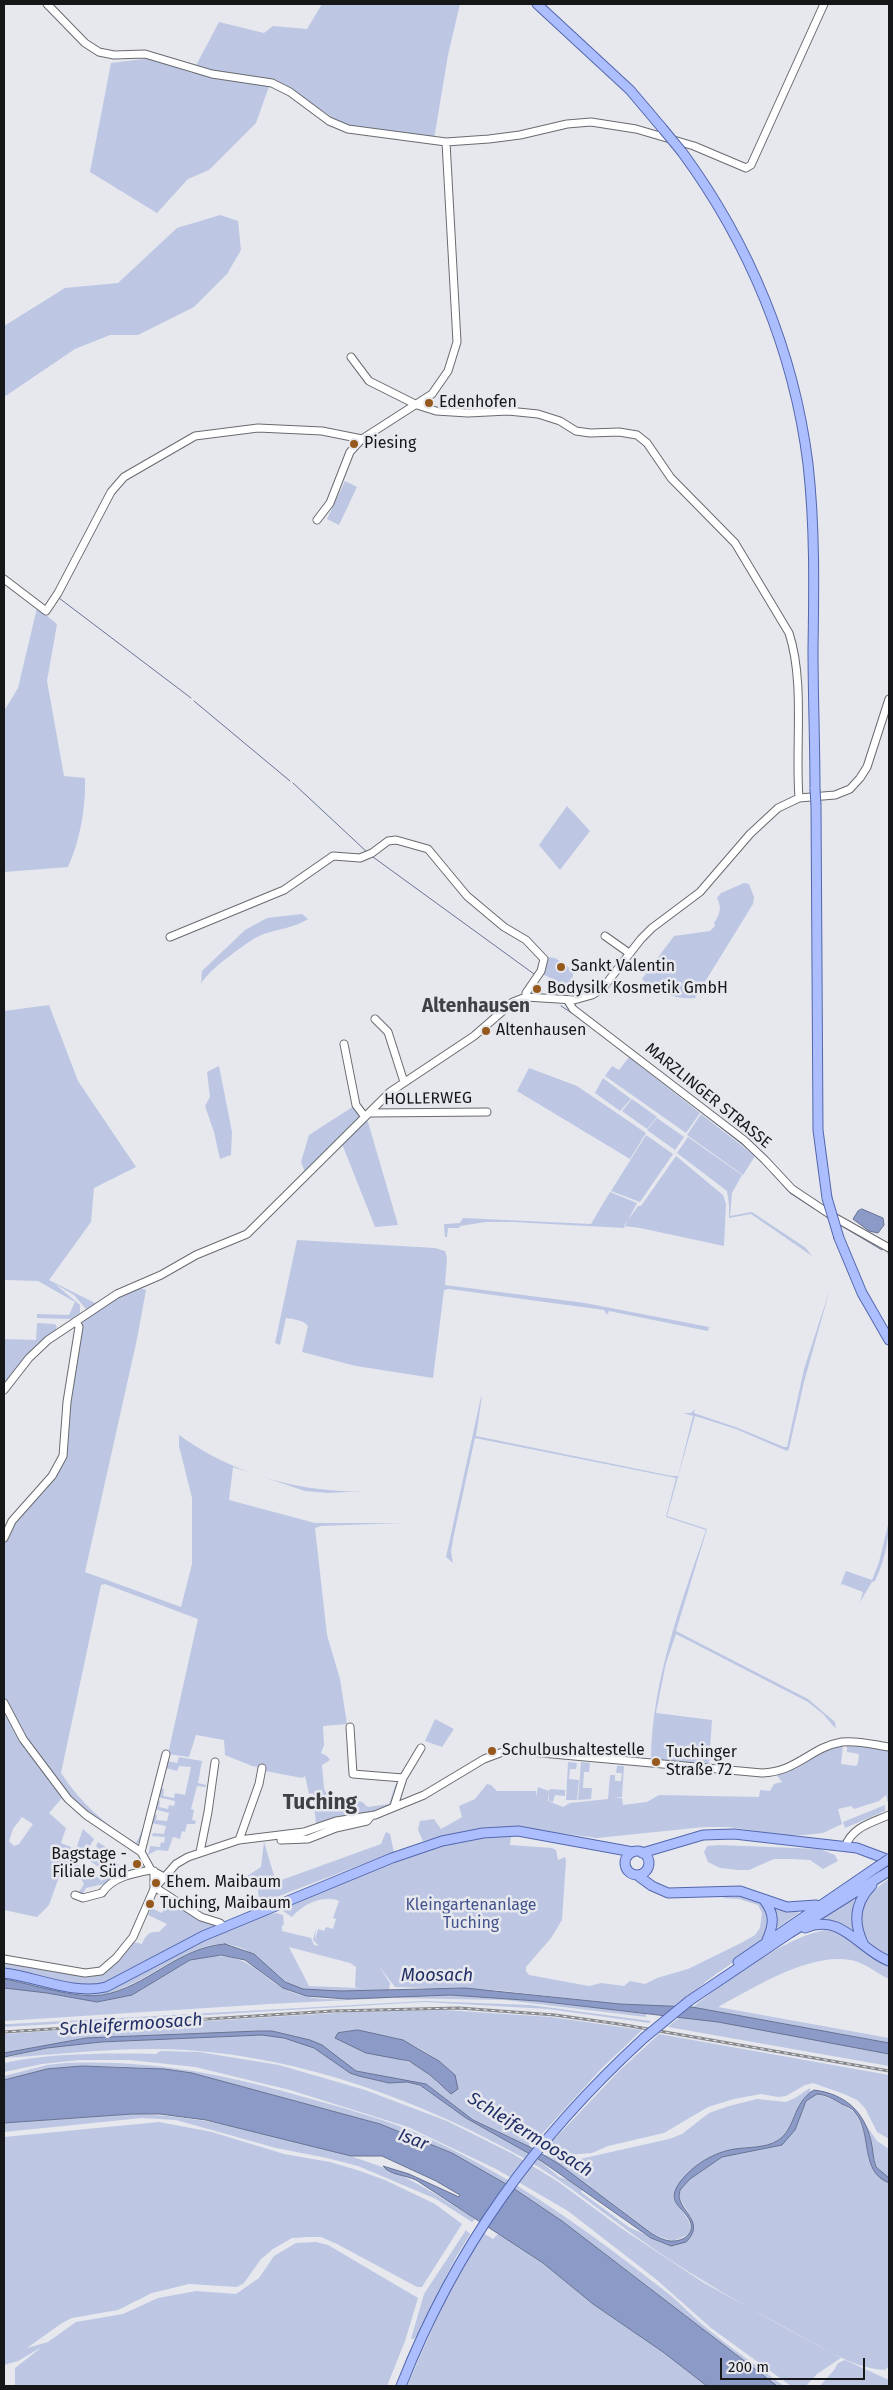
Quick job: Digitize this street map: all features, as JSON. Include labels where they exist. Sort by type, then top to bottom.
[{"type":"main road","points":[[537,4],[630,90],[682,152],[720,207],[758,282],[786,360],[803,435],[810,489],[814,555],[818,1130],[827,1198],[839,1238],[862,1293],[889,1340]]},
{"type":"main road","points":[[4,1973],[77,1988],[106,1987],[192,1942],[399,1856],[456,1837],[493,1832],[518,1831],[552,1836],[607,1849],[637,1852],[703,1835],[726,1834],[845,1847],[868,1851],[889,1860]]},
{"type":"main road","points":[[637,1875],[669,1845]]},
{"type":"main road","points":[[607,1849],[625,1861],[629,1872],[656,1888],[677,1894],[740,1890],[778,1905],[794,1908],[821,1904]]},
{"type":"main road","points":[[625,1861],[637,1852]]},
{"type":"main road","points":[[637,1852],[648,1866],[656,1888]]},
{"type":"main road","points":[[401,2386],[421,2338],[477,2234],[540,2144],[613,2066],[728,1969],[821,1904],[889,1860]]},
{"type":"main road","points":[[689,2001],[790,1933],[888,1871]]},
{"type":"main road","points":[[864,1943],[856,1925],[858,1908],[864,1894],[878,1878]]},
{"type":"main road","points":[[762,1898],[773,1914],[774,1923],[767,1941]]},
{"type":"main road","points":[[790,1933],[809,1926],[831,1925],[845,1929],[864,1943],[874,1954],[889,1961]]},
{"type":"street","points":[[46,4],[85,43],[99,52],[114,55],[145,54],[206,73],[272,83],[290,92],[329,121],[342,127],[359,131],[446,142],[512,136],[567,124],[592,122],[636,130],[694,146],[742,168],[749,168],[824,4]]},
{"type":"street","points":[[317,520],[330,503],[350,452],[362,439],[426,400],[441,383],[448,371],[457,342],[446,142]]},
{"type":"street","points":[[351,357],[369,381],[417,405],[436,411],[468,413],[508,411],[538,414],[560,420],[576,431],[590,433],[619,432],[637,435],[647,443],[671,478],[735,543],[789,633],[794,650],[797,674],[799,798]]},
{"type":"street","points":[[4,579],[46,611],[58,592],[110,492],[124,477],[195,436],[258,428],[322,431],[362,439]]},
{"type":"street","points":[[4,1390],[35,1352],[76,1321],[121,1291],[161,1275],[196,1255],[247,1234],[390,1092],[474,1036],[512,1002],[526,996],[568,1001],[584,998],[602,989],[629,953],[652,928],[704,888],[756,828],[778,808],[799,798],[835,795],[850,789],[867,767],[887,715],[889,699]]},
{"type":"street","points":[[170,937],[284,890],[333,856],[360,858],[372,854],[388,841],[396,840],[428,849],[467,896],[504,927],[526,940],[541,954],[544,959],[541,971],[526,993],[526,996]]},
{"type":"street","points":[[605,936],[629,953]]},
{"type":"street","name":"MARZLINGER STRASSE","points":[[568,1001],[574,1009],[753,1148],[792,1189],[834,1217],[889,1248]]},
{"type":"street","points":[[375,1019],[388,1032],[404,1082]]},
{"type":"street","points":[[344,1044],[356,1105],[367,1115]]},
{"type":"street","name":"HOLLERWEG","points":[[367,1115],[487,1112]]},
{"type":"street","points":[[4,1538],[12,1521],[52,1476],[63,1456],[67,1402],[79,1327],[76,1321]]},
{"type":"street","points":[[4,1703],[23,1739],[68,1799],[86,1815],[141,1852],[152,1870],[155,1889]]},
{"type":"street","points":[[350,1727],[353,1774],[403,1778]]},
{"type":"street","points":[[4,1959],[89,1974],[101,1971],[133,1937],[155,1889],[176,1864],[200,1852],[239,1840],[304,1832],[336,1821],[371,1816],[424,1796],[484,1759],[508,1750],[768,1773],[787,1769],[822,1749],[842,1742],[889,1747]]},
{"type":"street","points":[[394,1806],[403,1778],[421,1748]]},
{"type":"street","points":[[141,1852],[166,1754]]},
{"type":"street","points":[[200,1852],[208,1812],[214,1762]]},
{"type":"street","points":[[239,1840],[259,1784],[262,1768]]},
{"type":"street","points":[[845,1847],[850,1836],[856,1830],[889,1815]]},
{"type":"street","points":[[281,1840],[308,1839],[336,1828],[366,1821],[371,1816]]},
{"type":"street","points":[[75,1895],[83,1898],[102,1893],[107,1885],[113,1881],[152,1870],[164,1877]]},
{"type":"street","points":[[155,1889],[202,1917],[220,1923],[224,1928]]},
{"type":"green space","points":[[322,4],[460,4],[448,55],[434,139],[345,126],[286,86],[271,81],[256,123],[209,170],[188,179],[157,213],[90,172],[111,63],[152,58],[192,73],[219,22],[264,33],[273,26],[307,29]]},
{"type":"green space","points":[[220,215],[238,221],[241,250],[227,274],[194,307],[138,335],[110,335],[75,349],[4,397],[4,326],[65,288],[118,283],[177,228]]},
{"type":"green space","points":[[345,481],[357,487],[339,525],[327,519]]},
{"type":"green space","points":[[37,608],[57,624],[47,681],[64,776],[85,778],[83,812],[76,846],[68,867],[4,872],[4,711],[18,688]]},
{"type":"green space","points":[[567,806],[590,831],[560,870],[539,845]]},
{"type":"green space","points":[[744,883],[749,884],[754,897],[753,904],[695,998],[681,998],[667,994],[654,988],[642,979],[674,936],[710,931],[715,926],[714,923],[720,911],[717,898],[721,893]]},
{"type":"green space","points":[[302,914],[308,919],[255,938],[219,964],[201,984],[202,971],[245,930],[267,918]]},
{"type":"green space","points":[[548,957],[555,958],[574,971],[570,987],[542,974]]},
{"type":"green space","points":[[49,1005],[78,1081],[136,1167],[94,1188],[91,1222],[49,1280],[97,1304],[86,1309],[74,1295],[55,1284],[80,1305],[80,1313],[71,1319],[37,1318],[37,1314],[69,1315],[75,1302],[38,1281],[4,1280],[4,1011]]},
{"type":"green space","points":[[629,1057],[700,1113],[686,1133],[605,1076],[612,1066],[619,1070]]},
{"type":"green space","points":[[219,1066],[232,1132],[231,1155],[220,1159],[214,1132],[205,1106],[210,1097],[207,1072]]},
{"type":"green space","points":[[529,1068],[577,1086],[646,1133],[630,1159],[517,1091]]},
{"type":"green space","points":[[603,1078],[631,1099],[620,1111],[595,1093]]},
{"type":"green space","points":[[632,1099],[657,1117],[647,1129],[622,1111]]},
{"type":"green space","points":[[354,1106],[361,1118],[305,1172],[301,1162],[309,1135]]},
{"type":"green space","points":[[701,1114],[755,1156],[743,1175],[687,1135]]},
{"type":"green space","points":[[657,1118],[684,1137],[675,1150],[647,1130]]},
{"type":"green space","points":[[366,1119],[398,1225],[375,1227],[342,1144]]},
{"type":"green space","points":[[646,1135],[673,1154],[640,1202],[611,1191]]},
{"type":"green space","points":[[688,1137],[742,1175],[732,1193],[730,1216],[752,1212],[806,1248],[812,1256],[751,1214],[729,1218],[727,1191],[677,1153]]},
{"type":"green space","points":[[676,1156],[723,1195],[726,1204],[724,1246],[624,1226],[638,1206],[641,1206]]},
{"type":"green space","points":[[610,1192],[637,1203],[624,1228],[486,1222],[460,1226],[459,1228],[448,1228],[447,1237],[445,1237],[444,1224],[460,1223],[463,1218],[591,1224]]},
{"type":"green space","points":[[297,1240],[435,1248],[445,1251],[447,1258],[445,1285],[585,1303],[709,1327],[708,1331],[609,1311],[607,1315],[604,1310],[449,1289],[444,1290],[433,1378],[356,1366],[302,1352],[308,1326],[298,1320],[286,1318],[280,1345],[275,1343]]},
{"type":"green space","points":[[139,1288],[146,1290],[137,1339],[85,1572],[181,1607],[192,1564],[192,1498],[179,1446],[179,1435],[221,1460],[266,1478],[233,1467],[229,1500],[315,1523],[402,1523],[321,1526],[315,1528],[327,1635],[340,1679],[347,1724],[323,1726],[324,1745],[321,1753],[330,1760],[322,1765],[324,1788],[332,1808],[360,1801],[368,1807],[389,1804],[396,1783],[398,1784],[391,1805],[378,1812],[316,1824],[313,1793],[309,1794],[305,1776],[302,1778],[265,1771],[265,1768],[252,1766],[225,1755],[224,1740],[196,1735],[189,1757],[168,1754],[198,1619],[105,1584],[101,1585],[61,1773],[85,1803],[114,1829],[136,1843],[143,1829],[144,1833],[137,1845],[84,1811],[66,1793],[57,1780],[55,1788],[62,1798],[49,1813],[66,1828],[61,1843],[71,1847],[70,1861],[59,1877],[49,1905],[37,1917],[4,1910],[4,1545],[10,1526],[59,1468],[81,1321],[121,1294]],"holes":[[[22,1817],[33,1824],[19,1844],[14,1846],[9,1841],[13,1829]]]},
{"type":"green space","points":[[830,1289],[804,1382],[789,1449],[787,1451],[736,1429],[695,1416],[667,1516],[707,1529],[676,1631],[808,1699],[835,1722],[836,1729],[823,1714],[808,1702],[676,1634],[666,1663],[656,1713],[712,1720],[709,1764],[651,1759],[656,1700],[662,1671],[678,1614],[706,1530],[666,1517],[676,1478],[475,1438],[453,1539],[451,1552],[453,1563],[446,1557],[481,1397],[476,1436],[672,1476],[678,1476],[693,1416],[683,1413],[691,1413],[695,1409],[694,1413],[787,1447],[804,1369]]},
{"type":"green space","points":[[37,1323],[55,1324],[57,1327],[54,1333],[4,1386],[4,1339],[36,1340]]},
{"type":"green space","points":[[266,1478],[315,1488],[363,1491],[329,1493],[305,1491]]},
{"type":"green space","points":[[889,1521],[887,1544],[881,1567],[875,1581],[872,1582],[860,1602],[863,1592],[842,1584],[840,1586],[846,1571],[872,1580],[879,1562]]},
{"type":"green space","points":[[435,1719],[454,1729],[442,1747],[425,1741]]},
{"type":"green space","points":[[837,1746],[843,1746],[841,1764],[856,1766],[859,1754],[847,1752],[847,1746],[866,1746],[889,1750],[889,1807],[886,1795],[879,1801],[854,1809],[851,1806],[838,1809],[842,1824],[823,1833],[782,1835],[729,1827],[704,1827],[597,1838],[510,1827],[466,1831],[423,1841],[418,1830],[420,1821],[434,1819],[441,1829],[462,1817],[459,1806],[475,1799],[487,1784],[497,1791],[536,1791],[536,1797],[538,1787],[549,1791],[550,1789],[565,1790],[565,1796],[555,1795],[553,1802],[549,1801],[549,1792],[548,1801],[563,1807],[570,1803],[608,1799],[610,1775],[615,1775],[615,1781],[621,1781],[622,1773],[616,1773],[617,1766],[624,1766],[622,1797],[613,1798],[622,1798],[623,1805],[647,1802],[659,1795],[759,1797],[760,1790],[770,1791],[774,1784],[782,1782],[776,1774]]},
{"type":"green space","points":[[179,1757],[202,1761],[198,1783],[206,1785],[206,1787],[197,1786],[191,1809],[194,1810],[192,1820],[196,1821],[195,1824],[187,1824],[185,1832],[182,1831],[180,1839],[173,1837],[168,1851],[157,1850],[148,1855],[150,1846],[160,1847],[161,1842],[164,1843],[165,1837],[152,1836],[153,1833],[164,1834],[166,1826],[151,1823],[153,1814],[157,1815],[156,1820],[167,1821],[169,1813],[154,1809],[156,1800],[160,1801],[159,1807],[168,1809],[169,1805],[174,1806],[175,1801],[157,1797],[160,1788],[164,1789],[163,1796],[174,1798],[175,1793],[185,1795],[191,1767],[179,1766],[177,1771],[165,1768],[168,1761],[177,1763]]},
{"type":"green space","points":[[568,1762],[577,1763],[576,1769],[570,1769],[569,1779],[579,1780],[577,1800],[566,1800]]},
{"type":"green space","points":[[581,1762],[590,1763],[589,1772],[584,1772],[583,1788],[592,1788],[591,1799],[578,1800]]},
{"type":"green space","points":[[885,1805],[885,1811],[845,1828],[843,1822]]},
{"type":"green space","points":[[83,1829],[94,1839],[90,1846],[86,1844],[75,1863],[84,1867],[102,1881],[107,1873],[90,1861],[98,1848],[96,1846],[98,1842],[115,1853],[112,1859],[119,1865],[117,1868],[123,1875],[104,1884],[86,1888],[82,1895],[79,1892],[84,1884],[77,1872],[74,1878],[68,1874],[64,1879],[60,1878],[71,1863]]},
{"type":"green space","points":[[386,1832],[390,1834],[394,1852],[261,1903],[258,1893],[259,1883],[255,1881],[256,1877],[251,1875],[246,1880],[244,1878],[261,1867],[264,1842],[276,1882],[381,1844]]},
{"type":"green space","name":"Kleingartenanlage Tuching","points":[[508,1835],[511,1837],[510,1845],[552,1848],[556,1850],[558,1860],[565,1857],[562,1920],[551,1938],[526,1967],[529,1975],[589,1986],[601,1983],[624,1986],[630,1981],[645,1984],[657,1978],[688,1969],[741,1943],[755,1935],[760,1928],[762,1913],[758,1905],[739,1899],[723,1898],[725,1896],[754,1899],[767,1910],[770,1917],[769,1926],[760,1942],[703,1984],[681,2004],[673,2008],[495,1990],[395,1987],[378,1965],[390,1983],[389,1990],[313,1991],[301,1989],[282,1980],[246,1950],[224,1944],[210,1945],[196,1950],[134,1983],[105,1994],[82,1995],[55,1991],[4,1979],[4,1976],[112,1988],[222,1931],[262,1916],[276,1913],[283,1915],[284,1926],[282,1925],[282,1931],[311,1938],[314,1945],[319,1946],[313,1940],[316,1928],[315,1941],[318,1929],[324,1931],[326,1927],[333,1929],[336,1919],[333,1918],[339,1901],[326,1899],[313,1902],[301,1908],[292,1917],[283,1911],[286,1905],[395,1860],[451,1843]],"holes":[[[289,1947],[350,1963],[356,1967],[355,1987],[359,1988],[309,1986]]]},
{"type":"green space","points":[[707,1846],[820,1849],[835,1855],[838,1861],[823,1869],[810,1860],[792,1859],[774,1859],[749,1870],[720,1868],[708,1862],[704,1852]]},
{"type":"green space","points":[[889,1879],[889,1959],[865,1939],[860,1920],[866,1901],[880,1885]]},
{"type":"green space","points":[[157,1894],[165,1896],[216,1923],[219,1927],[105,1984],[81,1986],[4,1970],[4,1961],[89,1977],[104,1973],[133,1942],[142,1944],[148,1934],[159,1932],[167,1924],[148,1915],[151,1908],[162,1913],[168,1900]]},
{"type":"green space","points":[[854,1896],[853,1923],[855,1931],[830,1921],[817,1921]]},
{"type":"green space","points":[[777,1907],[799,1913],[777,1928],[774,1909]]},
{"type":"green space","points":[[826,1930],[841,1934],[889,1964],[889,1979],[855,1961],[838,1959],[821,1961],[802,1966],[766,1981],[718,2007],[889,2038],[889,2066],[668,2027],[722,1985],[766,1956],[787,1944]]},
{"type":"green space","points":[[212,1956],[238,1959],[283,1988],[305,1996],[329,1999],[390,1996],[390,1998],[4,2021],[4,1988],[97,2002],[132,1995],[190,1960]]},
{"type":"green space","points":[[450,1995],[538,2001],[646,2014],[646,2017],[505,2000],[395,1998],[395,1996]]},
{"type":"green space","points":[[425,2001],[530,2005],[651,2021],[649,2023],[548,2009],[425,2002],[4,2027],[4,2024]]},
{"type":"green space","points":[[445,2010],[551,2017],[642,2030],[601,2069],[542,2134],[534,2140],[528,2139],[530,2147],[473,2120],[426,2084],[356,2071],[321,2045],[310,2040],[272,2031],[86,2038],[4,2053],[4,2034],[351,2012]],"holes":[[[378,2035],[410,2044],[429,2054],[455,2075],[442,2087],[416,2066],[399,2059],[366,2053]]]},
{"type":"green space","points":[[659,2034],[889,2075],[889,2139],[877,2132],[865,2108],[857,2100],[813,2083],[805,2085],[786,2096],[778,2097],[761,2094],[734,2099],[708,2107],[664,2133],[608,2146],[592,2153],[568,2155],[563,2152],[547,2152],[545,2149],[618,2072]]},
{"type":"green space","points":[[262,2035],[284,2038],[314,2048],[350,2073],[389,2083],[407,2082],[420,2085],[466,2118],[537,2158],[559,2177],[568,2180],[582,2189],[581,2192],[630,2228],[671,2246],[691,2237],[692,2219],[679,2197],[680,2190],[690,2179],[722,2157],[782,2145],[795,2130],[806,2101],[817,2094],[837,2101],[856,2113],[864,2132],[869,2161],[886,2182],[889,2183],[889,2366],[885,2370],[874,2369],[830,2352],[687,2271],[554,2177],[520,2156],[442,2117],[359,2085],[317,2072],[274,2062],[187,2050],[118,2050],[4,2058],[46,2048],[101,2042]]},
{"type":"green space","points":[[160,2051],[199,2052],[279,2065],[365,2090],[447,2121],[513,2154],[557,2181],[621,2228],[704,2283],[841,2358],[817,2374],[806,2386],[791,2386],[711,2328],[657,2280],[568,2211],[496,2169],[408,2127],[290,2090],[195,2067],[130,2060],[80,2060],[42,2064],[4,2072],[4,2063],[41,2057],[79,2054],[156,2054]]},
{"type":"green space","points":[[65,2063],[124,2063],[180,2069],[236,2079],[361,2113],[428,2138],[492,2171],[554,2209],[670,2295],[723,2341],[784,2386],[777,2386],[562,2221],[513,2188],[452,2153],[380,2124],[192,2073],[145,2068],[97,2067],[50,2070],[4,2080],[4,2076],[47,2065]]},
{"type":"green space","points":[[810,2088],[811,2092],[805,2097],[788,2130],[780,2139],[757,2148],[723,2152],[711,2157],[700,2164],[682,2183],[674,2195],[691,2228],[690,2234],[673,2241],[652,2234],[543,2155],[580,2159],[669,2139],[682,2134],[709,2113],[757,2099],[786,2102]]},
{"type":"green space","points":[[132,2114],[175,2117],[238,2127],[352,2157],[382,2167],[406,2178],[475,2219],[472,2222],[436,2199],[358,2166],[276,2148],[176,2120],[142,2118],[4,2132],[4,2123]]},
{"type":"green space","points":[[159,2122],[212,2132],[284,2154],[330,2162],[357,2170],[385,2180],[435,2204],[462,2224],[422,2287],[417,2287],[321,2237],[292,2238],[273,2249],[261,2259],[244,2283],[237,2287],[189,2284],[152,2293],[118,2310],[72,2318],[27,2348],[48,2342],[76,2322],[123,2314],[158,2298],[196,2291],[236,2294],[259,2278],[274,2256],[296,2243],[316,2242],[328,2245],[418,2298],[405,2341],[387,2386],[15,2386],[15,2368],[42,2347],[18,2361],[4,2365],[4,2137]]},
{"type":"green space","points":[[864,2122],[877,2141],[889,2149],[889,2178],[876,2167],[869,2134]]},
{"type":"green space","points":[[466,2230],[470,2234],[456,2257],[417,2335],[414,2339],[411,2339],[424,2294]]},
{"type":"green space","points":[[483,2233],[493,2239],[498,2234],[543,2263],[593,2304],[663,2352],[707,2386],[407,2386],[442,2307]]},
{"type":"green space","points":[[845,2360],[889,2380],[889,2386],[820,2386],[838,2363]]},
{"type":"water","points":[[862,1209],[883,1218],[884,1225],[878,1233],[869,1231],[853,1219],[858,1211]]},
{"type":"water","points":[[225,1944],[254,1954],[285,1982],[303,1989],[341,1991],[465,1988],[620,2004],[692,2007],[889,2043],[889,2054],[718,2022],[538,2001],[450,1995],[347,1999],[306,1996],[283,1988],[245,1960],[221,1955],[190,1960],[132,1995],[97,2002],[4,1988],[4,1979],[79,1995],[102,1995],[118,1991],[133,1984],[192,1952]]},
{"type":"water","points":[[358,2030],[403,2040],[439,2061],[455,2075],[458,2089],[451,2094],[430,2075],[409,2061],[366,2053],[335,2038],[338,2033]]},
{"type":"water","points":[[272,2031],[310,2040],[322,2045],[356,2071],[426,2084],[473,2120],[530,2147],[559,2164],[652,2234],[667,2241],[683,2239],[691,2230],[690,2221],[677,2204],[674,2195],[685,2176],[704,2160],[719,2153],[762,2146],[777,2141],[788,2130],[807,2095],[814,2090],[835,2095],[852,2106],[858,2113],[868,2130],[876,2167],[889,2178],[889,2183],[874,2170],[870,2161],[864,2131],[855,2112],[833,2099],[817,2094],[806,2101],[795,2130],[782,2145],[722,2157],[690,2179],[680,2190],[679,2197],[691,2219],[693,2229],[686,2242],[671,2246],[651,2238],[537,2158],[466,2118],[420,2085],[407,2082],[389,2083],[350,2073],[314,2048],[284,2038],[262,2035],[101,2042],[47,2048],[4,2057],[4,2053],[86,2038]]},
{"type":"water","name":"Isar","points":[[82,2066],[164,2069],[192,2073],[380,2124],[452,2153],[513,2188],[562,2221],[777,2386],[707,2386],[663,2352],[593,2304],[543,2263],[416,2180],[394,2173],[383,2166],[409,2174],[459,2197],[460,2195],[436,2181],[382,2156],[351,2156],[206,2120],[160,2114],[132,2114],[4,2123],[4,2080],[47,2069]]},
{"type":"waterway","points":[[59,598],[191,698]]},
{"type":"waterway","points":[[194,701],[290,781]]},
{"type":"waterway","points":[[293,783],[368,853]]},
{"type":"waterway","points":[[373,857],[534,974]]},
{"type":"waterway","points":[[561,1006],[575,1015]]},
{"type":"waterway","points":[[677,1093],[747,1148]]},
{"type":"waterway","points":[[761,1161],[790,1193],[830,1219]]},
{"type":"waterway","points":[[840,1225],[882,1250]]},
{"type":"railway","points":[[4,2032],[333,2011],[459,2008],[555,2015],[619,2024],[889,2071]]},
{"type":"place","name":"Edenhofen","points":[[429,403]]},
{"type":"place","name":"Piesing","points":[[354,444]]},
{"type":"place","name":"Sankt Valentin","points":[[561,967]]},
{"type":"place","name":"Bodysilk Kosmetik GmbH","points":[[537,989]]},
{"type":"place","name":"Altenhausen","points":[[486,1031]]},
{"type":"place","name":"Schulbushaltestelle","points":[[492,1751]]},
{"type":"place","name":"Tuchinger Straße 72","points":[[656,1762]]},
{"type":"place","name":"Bagstage - Filiale Süd","points":[[137,1864]]},
{"type":"place","name":"Ehem. Maibaum","points":[[156,1883]]},
{"type":"place","name":"Tuching, Maibaum","points":[[150,1904]]},
{"type":"district","name":"Altenhausen","points":[[476,1007]]},
{"type":"district","name":"Tuching","points":[[320,1803]]},
{"type":"water label","name":"Moosach","points":[[437,1976]]},
{"type":"water label","name":"Schleifermoosach","points":[[131,2025]]},
{"type":"water label","name":"Schleifermoosach","points":[[530,2135]]}]
